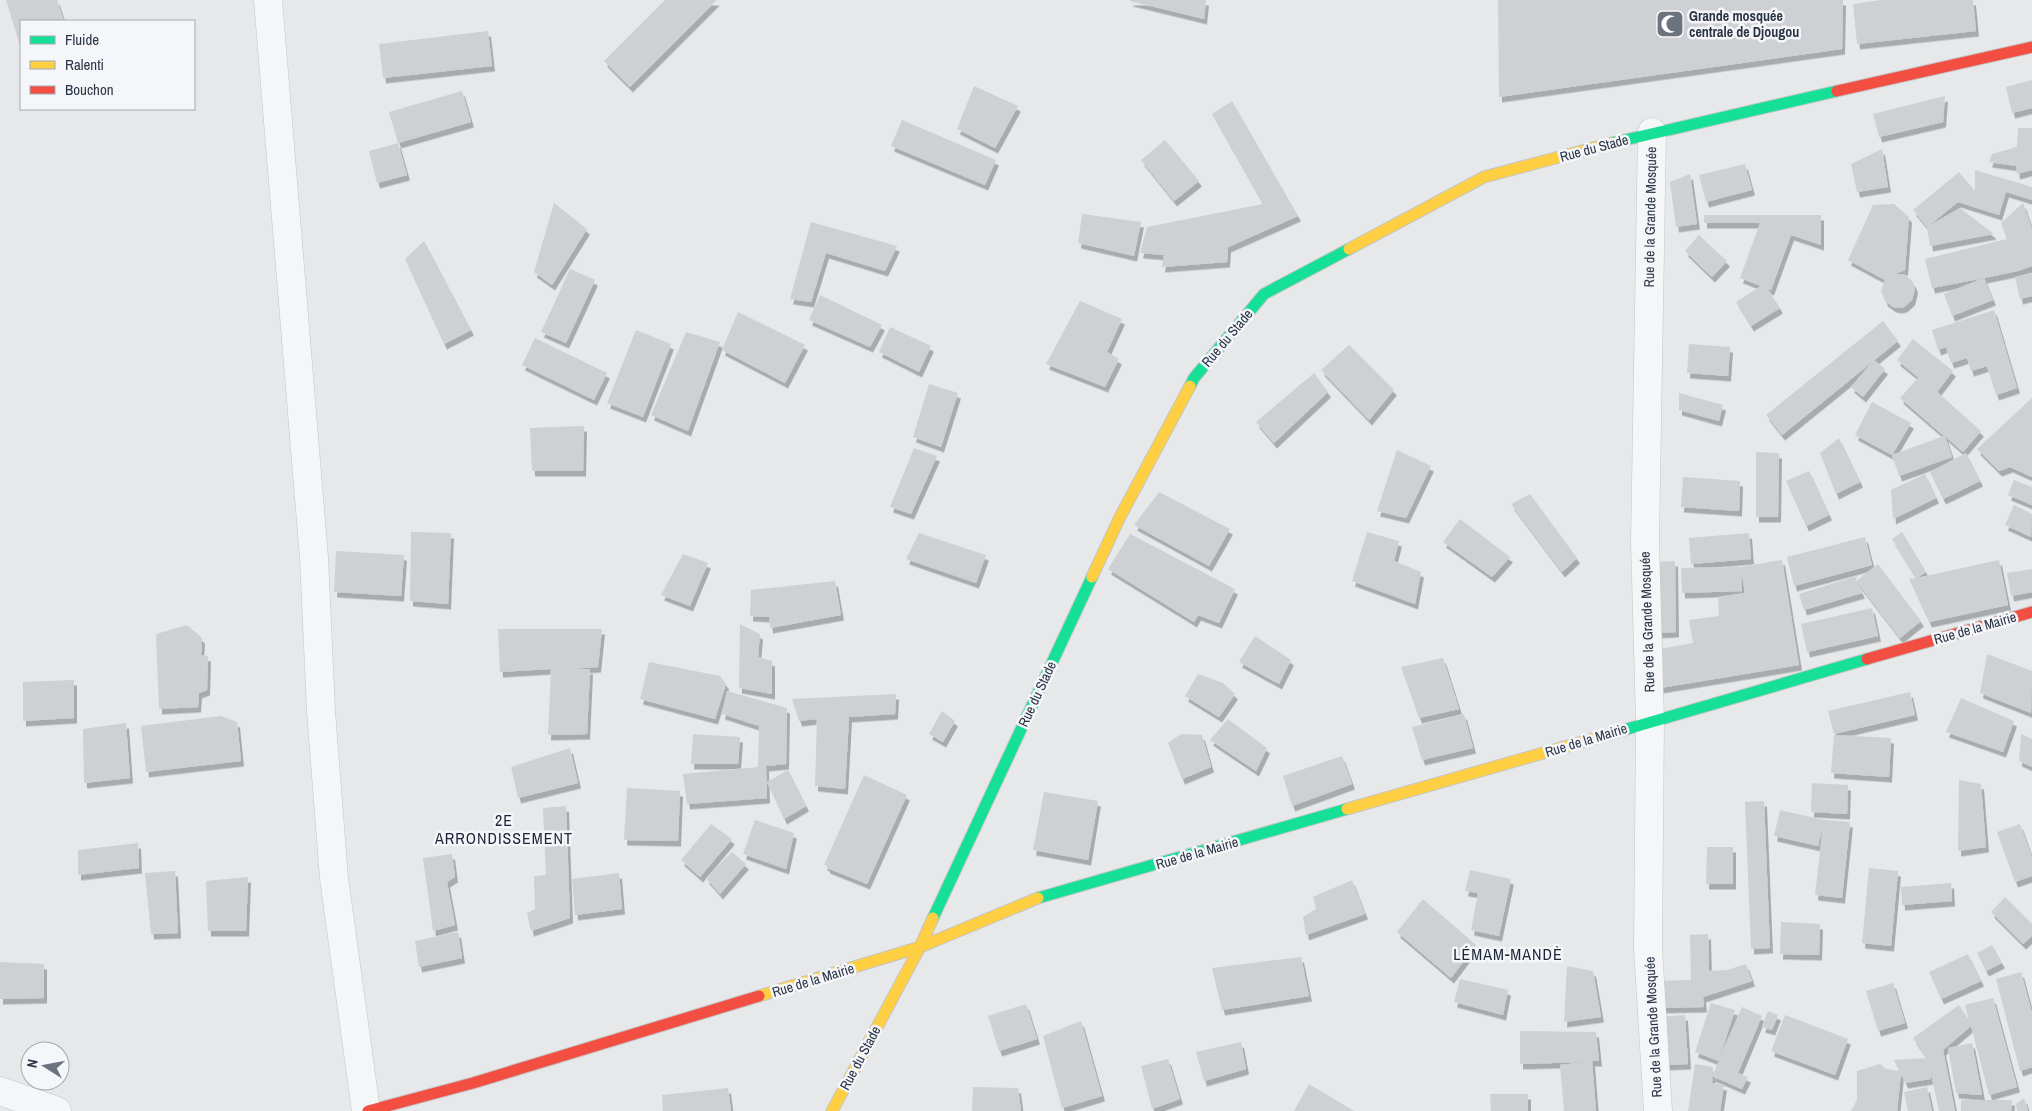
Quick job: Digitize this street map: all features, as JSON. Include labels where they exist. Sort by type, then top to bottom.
[{"type":"street","points":[[268,0],[314,558],[321,711],[334,878],[367,1111]]},
{"type":"street","name":"Rue du Stade","points":[[832,1111],[920,947],[1120,517],[1194,378],[1264,294],[1484,177],[1652,132],[2032,46]]},
{"type":"street","name":"Rue de la Grande Mosquée","points":[[1652,132],[1645,542],[1650,720],[1648,948],[1658,1111]]},
{"type":"street","name":"Rue de la Mairie","points":[[367,1111],[473,1083],[920,947],[1039,898],[1380,801],[1650,720],[2032,612]]},
{"type":"street","points":[[0,1091],[57,1111]]},
{"type":"building","points":[[6,0],[57,0],[64,20],[20,20],[20,46]]},
{"type":"building","points":[[665,0],[717,0],[630,87],[604,61]]},
{"type":"building","points":[[1206,0],[1204,19],[1130,1]]},
{"type":"building","name":"Grande mosquée centrale de Djougou","points":[[1498,0],[1843,0],[1842,49],[1499,97]]},
{"type":"building","points":[[1881,0],[1973,0],[1976,31],[1857,44],[1853,4]]},
{"type":"building","points":[[488,31],[492,66],[383,78],[379,44]]},
{"type":"building","points":[[2032,80],[2032,108],[2012,113],[2006,87]]},
{"type":"building","points":[[974,86],[1018,106],[995,148],[957,129]]},
{"type":"building","points":[[462,91],[471,122],[398,143],[389,112]]},
{"type":"building","points":[[1945,96],[1943,122],[1879,137],[1873,114]]},
{"type":"building","points":[[1232,101],[1298,216],[1228,247],[1227,262],[1162,267],[1164,255],[1140,253],[1147,227],[1263,204],[1212,114]]},
{"type":"building","points":[[902,120],[996,160],[985,185],[891,146]]},
{"type":"building","points":[[2018,128],[2032,128],[2032,170],[2017,174],[2016,166],[1989,162],[1992,154],[2017,147]]},
{"type":"building","points":[[1165,140],[1199,181],[1174,201],[1141,160]]},
{"type":"building","points":[[398,143],[407,175],[377,183],[369,151]]},
{"type":"building","points":[[1882,149],[1888,187],[1857,192],[1851,164]]},
{"type":"building","points":[[1745,164],[1752,190],[1706,202],[1699,175]]},
{"type":"building","points":[[1975,170],[2032,187],[2032,200],[2006,192],[1999,215],[1958,202],[1927,227],[1913,210],[1959,172],[1975,191]]},
{"type":"building","points":[[1690,174],[1697,224],[1676,227],[1670,182]]},
{"type":"building","points":[[554,203],[587,229],[552,285],[534,272]]},
{"type":"building","points":[[2023,203],[2032,229],[2032,266],[2018,271],[1932,288],[1925,259],[2007,239],[2001,223]]},
{"type":"building","points":[[1894,204],[1909,217],[1905,270],[1895,274],[1904,274],[1913,282],[1915,288],[1912,300],[1904,307],[1899,308],[1893,307],[1885,301],[1881,291],[1885,280],[1848,260],[1873,205]]},
{"type":"building","points":[[1960,208],[1994,234],[1930,246],[1927,227]]},
{"type":"building","points":[[1082,214],[1141,222],[1134,256],[1078,243]]},
{"type":"building","points":[[1704,215],[1821,215],[1821,245],[1791,235],[1771,290],[1767,288],[1780,308],[1751,326],[1736,302],[1761,286],[1740,278],[1760,223],[1704,223]]},
{"type":"building","points":[[811,222],[897,246],[885,271],[826,253],[811,302],[790,299]]},
{"type":"building","points":[[1699,235],[1727,261],[1712,277],[1685,251]]},
{"type":"building","points":[[424,241],[471,330],[444,344],[405,259]]},
{"type":"building","points":[[570,269],[595,280],[566,343],[541,332]]},
{"type":"building","points":[[2032,273],[2032,296],[2020,299],[2015,277]]},
{"type":"building","points":[[1984,278],[1993,300],[1952,316],[1944,294]]},
{"type":"building","points":[[820,295],[882,325],[870,347],[809,320]]},
{"type":"building","points":[[1080,301],[1122,319],[1107,352],[1119,359],[1105,387],[1046,364]]},
{"type":"building","points":[[1994,310],[2017,388],[1996,395],[1987,366],[1971,371],[1967,358],[1951,363],[1946,347],[1938,350],[1932,330]]},
{"type":"building","points":[[738,312],[805,345],[785,383],[722,350]]},
{"type":"building","points":[[1883,321],[1898,341],[1782,435],[1766,415]]},
{"type":"building","points":[[890,327],[931,346],[919,372],[879,352]]},
{"type":"building","points":[[636,330],[671,344],[643,417],[607,403]]},
{"type":"building","points":[[686,332],[720,342],[688,431],[651,415]]},
{"type":"building","points":[[535,338],[607,373],[594,400],[522,365]]},
{"type":"building","points":[[1913,339],[1953,371],[1937,392],[1981,431],[1963,452],[1945,436],[1952,457],[1899,476],[1892,455],[1944,436],[1900,398],[1918,378],[1925,383],[1897,360]]},
{"type":"building","points":[[1689,344],[1730,347],[1728,376],[1687,373]]},
{"type":"building","points":[[1349,345],[1394,390],[1369,420],[1321,370]]},
{"type":"building","points":[[1874,360],[1885,369],[1863,397],[1851,387]]},
{"type":"building","points":[[1314,373],[1328,392],[1274,443],[1256,422]]},
{"type":"building","points":[[929,384],[958,393],[941,447],[913,437]]},
{"type":"building","points":[[1679,393],[1723,405],[1719,421],[1679,410]]},
{"type":"building","points":[[2032,398],[2032,477],[2010,467],[1999,471],[1977,449]]},
{"type":"building","points":[[1872,402],[1911,423],[1892,455],[1855,435]]},
{"type":"building","points":[[584,426],[583,471],[532,471],[530,428]]},
{"type":"building","points":[[1839,438],[1860,482],[1836,494],[1820,453]]},
{"type":"building","points":[[914,448],[937,456],[911,514],[890,507]]},
{"type":"building","points":[[1397,450],[1431,466],[1406,518],[1377,511]]},
{"type":"building","points":[[1756,452],[1779,453],[1778,517],[1756,517]]},
{"type":"building","points":[[1966,453],[1980,481],[1943,499],[1930,472]]},
{"type":"building","points":[[1809,471],[1829,515],[1806,526],[1786,481]]},
{"type":"building","points":[[1925,474],[1936,498],[1893,519],[1891,490]]},
{"type":"building","points":[[1683,477],[1740,481],[1739,511],[1681,507]]},
{"type":"building","points":[[2014,480],[2032,487],[2032,505],[2008,495]]},
{"type":"building","points":[[1159,492],[1230,529],[1209,566],[1134,525]]},
{"type":"building","points":[[1530,494],[1577,558],[1562,572],[1511,504]]},
{"type":"building","points":[[2014,505],[2032,514],[2031,537],[2005,525]]},
{"type":"building","points":[[1460,519],[1510,557],[1492,577],[1443,542]]},
{"type":"building","points":[[411,532],[451,533],[448,604],[410,601]]},
{"type":"building","points":[[1367,532],[1399,541],[1394,561],[1421,572],[1415,604],[1352,581]]},
{"type":"building","points":[[1902,532],[1926,572],[1917,578],[1999,560],[2008,605],[1929,622],[1909,579],[1916,578],[1892,539]]},
{"type":"building","points":[[919,533],[986,555],[976,583],[906,559]]},
{"type":"building","points":[[1749,533],[1751,559],[1691,564],[1689,538]]},
{"type":"building","points":[[1130,534],[1235,589],[1219,623],[1198,615],[1194,622],[1108,569]]},
{"type":"building","points":[[1865,537],[1872,565],[1794,586],[1787,557]]},
{"type":"building","points":[[336,551],[404,555],[401,596],[334,592]]},
{"type":"building","points":[[683,554],[708,563],[690,606],[661,595]]},
{"type":"building","points":[[1782,560],[1799,665],[1660,688],[1654,650],[1693,643],[1689,620],[1719,616],[1718,597],[1745,593],[1741,568],[1742,591],[1682,593],[1681,568],[1740,567]]},
{"type":"building","points":[[1675,561],[1676,632],[1652,633],[1651,562]]},
{"type":"building","points":[[1878,564],[1921,621],[1900,638],[1856,581]]},
{"type":"building","points":[[2032,569],[2032,592],[2011,596],[2007,573]]},
{"type":"building","points":[[1857,576],[1856,581],[1862,593],[1804,610],[1799,594]]},
{"type":"building","points":[[835,581],[841,615],[770,628],[769,617],[750,616],[751,590]]},
{"type":"building","points":[[1872,608],[1878,636],[1807,652],[1801,624]]},
{"type":"building","points":[[740,624],[760,634],[758,657],[772,661],[772,694],[739,688]]},
{"type":"building","points":[[187,625],[202,638],[201,655],[208,656],[207,690],[199,693],[198,707],[159,709],[156,634]]},
{"type":"building","points":[[498,629],[602,629],[598,667],[568,669],[590,669],[587,734],[548,735],[551,669],[500,672]]},
{"type":"building","points":[[1255,636],[1291,660],[1279,684],[1239,662]]},
{"type":"building","points":[[1987,654],[2032,671],[2031,713],[1980,693]]},
{"type":"building","points":[[1443,658],[1459,709],[1419,718],[1401,667]]},
{"type":"building","points":[[649,662],[720,676],[726,684],[715,719],[640,699]]},
{"type":"building","points":[[1198,674],[1223,683],[1235,694],[1219,717],[1185,696]]},
{"type":"building","points":[[74,680],[74,718],[23,721],[23,682]]},
{"type":"building","points":[[727,691],[787,708],[786,764],[766,766],[767,798],[687,804],[683,774],[758,767],[759,726],[722,714]]},
{"type":"building","points":[[1910,692],[1915,715],[1834,734],[1828,711]]},
{"type":"building","points":[[896,694],[895,714],[849,717],[845,789],[815,786],[817,719],[799,721],[792,699]]},
{"type":"building","points":[[1961,698],[2014,721],[2003,752],[1946,732]]},
{"type":"building","points":[[942,711],[955,721],[943,742],[929,734]]},
{"type":"building","points":[[1464,714],[1473,748],[1422,760],[1412,727]]},
{"type":"building","points":[[221,716],[237,722],[241,761],[146,772],[141,726]]},
{"type":"building","points":[[1228,719],[1267,748],[1256,771],[1210,740]]},
{"type":"building","points":[[126,723],[130,778],[84,783],[83,729]]},
{"type":"building","points":[[693,734],[740,737],[738,764],[691,764]]},
{"type":"building","points":[[1181,734],[1202,735],[1211,767],[1182,779],[1168,743]]},
{"type":"building","points":[[2021,734],[2032,739],[2032,767],[2019,761]]},
{"type":"building","points":[[1834,735],[1891,738],[1889,777],[1831,773]]},
{"type":"building","points":[[570,748],[578,783],[518,798],[511,767]]},
{"type":"building","points":[[1342,756],[1352,784],[1292,806],[1283,776]]},
{"type":"building","points":[[788,770],[806,806],[784,819],[767,782]]},
{"type":"building","points":[[864,775],[907,795],[867,884],[827,868],[824,865]]},
{"type":"building","points":[[1959,780],[1981,784],[1986,847],[1958,851]]},
{"type":"building","points":[[1812,783],[1848,785],[1847,814],[1811,812]]},
{"type":"building","points":[[627,788],[680,791],[678,841],[624,840]]},
{"type":"building","points":[[1044,792],[1098,801],[1088,860],[1033,850]]},
{"type":"building","points":[[1764,801],[1770,948],[1751,949],[1745,802]]},
{"type":"building","points":[[566,806],[570,918],[531,931],[527,913],[535,909],[534,876],[546,875],[543,808]]},
{"type":"building","points":[[1780,810],[1824,820],[1850,822],[1842,898],[1815,895],[1823,825],[1818,846],[1774,836]]},
{"type":"building","points":[[755,820],[794,833],[786,869],[743,854]]},
{"type":"building","points":[[711,824],[732,839],[700,877],[681,860]]},
{"type":"building","points":[[2020,824],[2032,858],[2032,876],[2015,882],[1997,832]]},
{"type":"building","points":[[138,843],[139,868],[78,875],[78,850]]},
{"type":"building","points":[[1707,847],[1733,847],[1733,884],[1706,884]]},
{"type":"building","points":[[732,852],[746,864],[720,894],[706,878]]},
{"type":"building","points":[[452,854],[455,877],[447,882],[455,925],[433,931],[423,858]]},
{"type":"building","points":[[1869,868],[1898,871],[1891,946],[1862,943]]},
{"type":"building","points":[[1470,870],[1511,879],[1499,936],[1471,930],[1478,893],[1465,891]]},
{"type":"building","points":[[175,871],[178,933],[151,934],[145,873]]},
{"type":"building","points":[[619,873],[622,909],[575,915],[572,879]]},
{"type":"building","points":[[248,877],[246,931],[208,931],[206,881]]},
{"type":"building","points":[[1352,880],[1365,914],[1306,935],[1303,917],[1316,909],[1313,897]]},
{"type":"building","points":[[1951,883],[1952,901],[1902,905],[1901,887]]},
{"type":"building","points":[[2005,897],[2032,924],[2032,936],[2023,944],[1991,912]]},
{"type":"building","points":[[1423,899],[1476,945],[1451,978],[1397,932]]},
{"type":"building","points":[[1781,922],[1820,924],[1819,955],[1780,954]]},
{"type":"building","points":[[458,932],[462,958],[419,967],[415,941]]},
{"type":"building","points":[[1708,934],[1709,971],[1727,970],[1746,964],[1752,981],[1703,997],[1704,1007],[1654,1008],[1654,981],[1691,980],[1690,935]]},
{"type":"building","points":[[1992,945],[2002,963],[1986,971],[1977,953]]},
{"type":"building","points":[[1968,954],[1981,981],[1941,999],[1929,972]]},
{"type":"building","points":[[1301,957],[1309,996],[1222,1010],[1212,968]]},
{"type":"building","points":[[0,962],[44,964],[44,998],[0,999]]},
{"type":"building","points":[[1567,966],[1593,971],[1601,1017],[1564,1022]]},
{"type":"building","points":[[2021,972],[2032,1013],[2032,1067],[2020,1071],[1996,979]]},
{"type":"building","points":[[1460,979],[1508,990],[1503,1015],[1454,1002]]},
{"type":"building","points":[[1893,983],[1905,1023],[1878,1031],[1866,991]]},
{"type":"building","points":[[1993,998],[2017,1087],[1989,1095],[1971,1026],[1943,1050],[1955,1111],[1939,1111],[1931,1073],[1931,1079],[1905,1083],[1901,1073],[1897,1111],[1851,1111],[1857,1100],[1857,1071],[1880,1064],[1886,1069],[1899,1071],[1894,1060],[1927,1058],[1913,1038],[1959,1005],[1969,1020],[1965,1005]]},
{"type":"building","points":[[1711,1003],[1735,1010],[1720,1057],[1742,1007],[1762,1016],[1738,1073],[1748,1077],[1742,1089],[1712,1076],[1719,1061],[1695,1052]]},
{"type":"building","points":[[1026,1004],[1037,1039],[999,1051],[988,1016]]},
{"type":"building","points":[[1768,1011],[1778,1015],[1772,1030],[1762,1027]]},
{"type":"building","points":[[1685,1015],[1688,1064],[1664,1065],[1661,1017]]},
{"type":"building","points":[[1785,1015],[1848,1039],[1835,1075],[1771,1051]]},
{"type":"building","points":[[1081,1021],[1102,1096],[1062,1108],[1043,1036]]},
{"type":"building","points":[[1520,1031],[1596,1032],[1599,1061],[1592,1061],[1596,1111],[1564,1111],[1560,1065],[1587,1062],[1520,1064]]},
{"type":"building","points":[[1241,1042],[1246,1069],[1204,1081],[1196,1052]]},
{"type":"building","points":[[1972,1043],[1982,1095],[1956,1093],[1948,1048]]},
{"type":"building","points":[[1168,1059],[1180,1099],[1152,1109],[1141,1066]]},
{"type":"building","points":[[1695,1064],[1713,1067],[1712,1083],[1724,1085],[1720,1111],[1688,1111]]},
{"type":"building","points":[[1309,1084],[1354,1111],[1294,1111]]},
{"type":"building","points":[[973,1087],[1018,1088],[1021,1111],[972,1111]]},
{"type":"building","points":[[1927,1087],[1932,1111],[1908,1111],[1904,1092]]},
{"type":"building","points":[[728,1088],[731,1111],[663,1111],[662,1095]]},
{"type":"building","points":[[1490,1094],[1528,1094],[1528,1111],[1491,1111]]},
{"type":"building","points":[[2024,1098],[2028,1111],[2017,1111],[2016,1104]]},
{"type":"building","points":[[1961,1100],[2012,1100],[2011,1111],[1961,1111]]},
{"type":"traffic: fast","points":[[1612,143],[1837,91]]},
{"type":"traffic: fast","points":[[1190,386],[1194,378],[1264,294],[1349,249]]},
{"type":"traffic: fast","points":[[933,918],[1092,577]]},
{"type":"traffic: fast","points":[[1617,732],[1867,659]]},
{"type":"traffic: fast","points":[[1038,898],[1347,809]]},
{"type":"traffic: slow","points":[[1349,249],[1484,177],[1612,143]]},
{"type":"traffic: slow","points":[[1092,577],[1120,517],[1190,386]]},
{"type":"traffic: slow","points":[[1347,809],[1617,732]]},
{"type":"traffic: slow","points":[[759,996],[920,947],[1038,898]]},
{"type":"traffic: slow","points":[[832,1111],[920,947],[933,918]]},
{"type":"traffic: jam","points":[[1837,91],[2032,47]]},
{"type":"traffic: jam","points":[[1867,659],[2032,612]]},
{"type":"traffic: jam","points":[[368,1111],[473,1083],[759,996]]},
{"type":"place","name":"Grande mosquée centrale de Djougou","points":[[1670,24]]},
{"type":"district","name":"2E ARRONDISSEMENT","points":[[504,829]]},
{"type":"district","name":"LÉMAM-MANDÈ","points":[[1508,954]]}]
